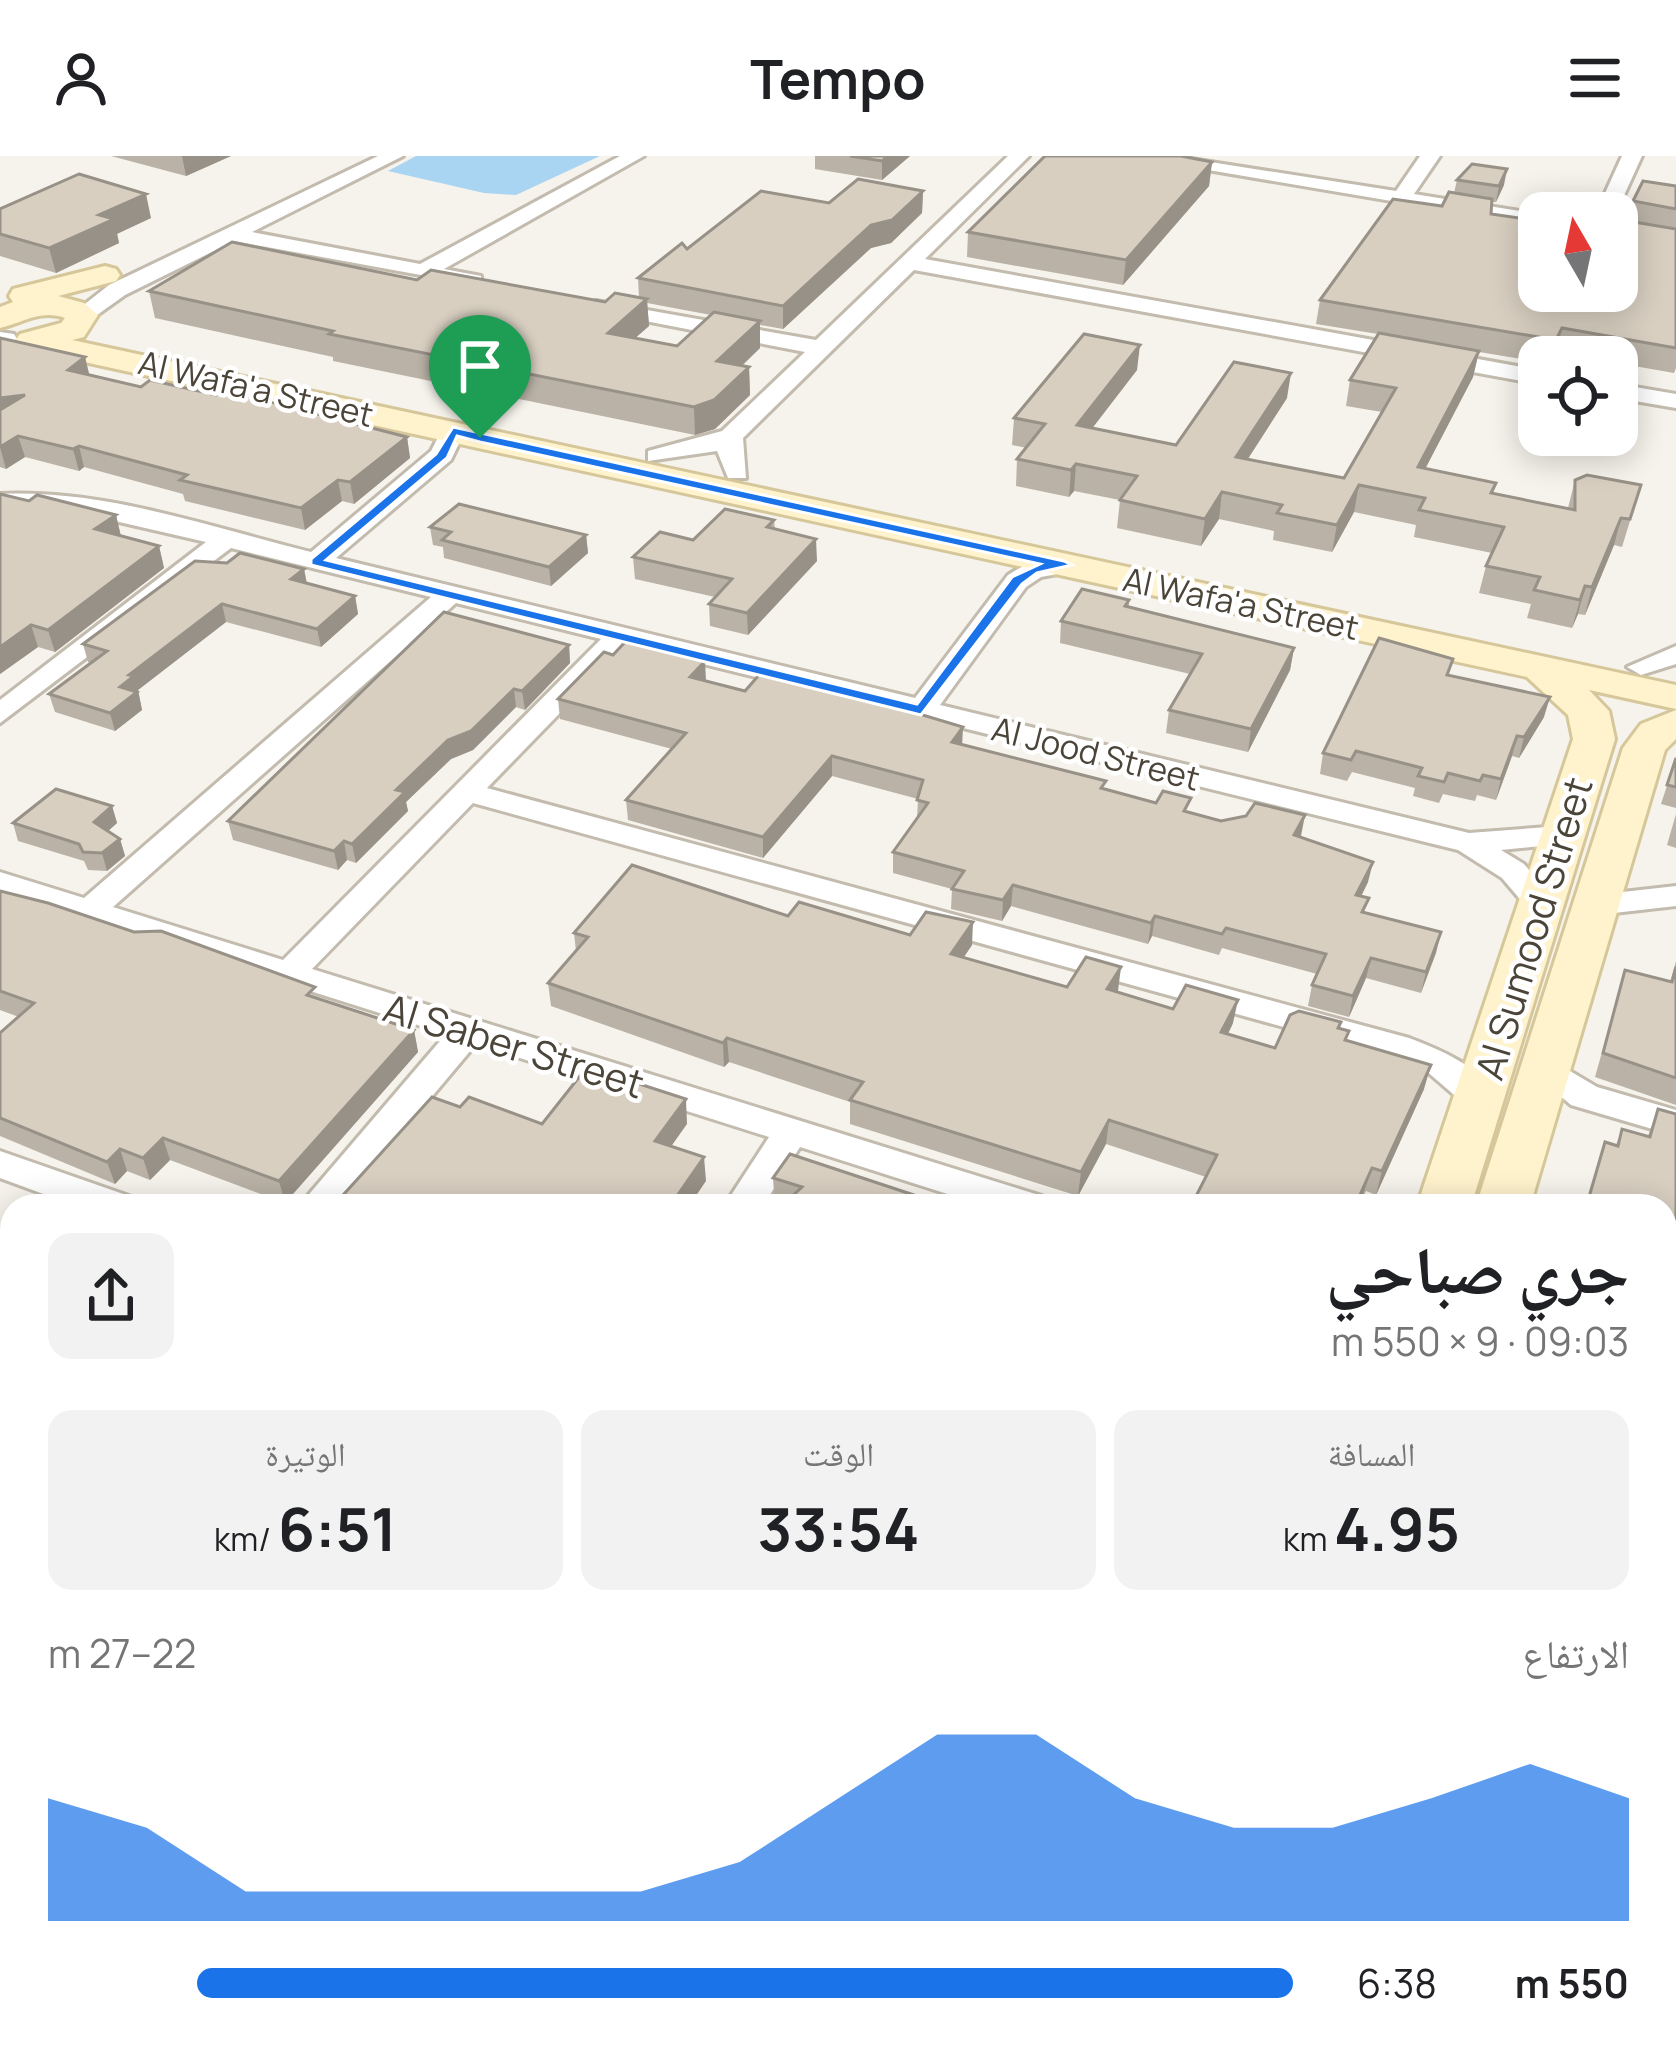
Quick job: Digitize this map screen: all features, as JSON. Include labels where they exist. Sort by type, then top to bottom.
[{"type":"street","points":[[10,322],[80,320],[116,290],[393,156]]},
{"type":"street","points":[[424,271],[634,156]]},
{"type":"street","points":[[657,456],[691,451],[731,436],[1019,156]]},
{"type":"street","points":[[1135,156],[1221,162],[1518,217]]},
{"type":"street","points":[[1402,198],[1430,156]]},
{"type":"street","points":[[1616,192],[1632,156]]},
{"type":"street","points":[[10,322],[249,211],[332,186]]},
{"type":"street","points":[[235,235],[487,284]]},
{"type":"street","points":[[909,263],[1518,372]]},
{"type":"street","points":[[572,300],[821,348]]},
{"type":"street","name":"Al Wafa'a Street","points":[[80,320],[657,456],[1659,670]]},
{"type":"street","name":"Al Wafa'a Street","points":[[10,322],[453,431],[1542,668],[1669,717]]},
{"type":"street","points":[[1638,395],[1676,401]]},
{"type":"street","points":[[316,562],[442,455],[453,431]]},
{"type":"street","points":[[731,436],[728,458],[736,473]]},
{"type":"street","name":"Al Jood Street","points":[[0,500],[54,499],[93,506],[1469,843],[1561,835]]},
{"type":"street","points":[[0,714],[226,539]]},
{"type":"street","points":[[921,710],[1017,580],[1033,569],[1064,565]]},
{"type":"street","points":[[90,910],[449,596]]},
{"type":"street","points":[[288,974],[620,637]]},
{"type":"street","points":[[1659,670],[1676,654]]},
{"type":"street","name":"Al Sumood Street","points":[[1448,1194],[1594,723],[1579,700],[1542,668]]},
{"type":"street","points":[[1594,723],[1600,712],[1620,709],[1669,717]]},
{"type":"street","name":"Al Sumood Street","points":[[1507,1194],[1644,748],[1669,717]]},
{"type":"street","points":[[466,792],[1397,1046],[1436,1061],[1480,1097]]},
{"type":"street","name":"Al Jood Street","points":[[1469,843],[1513,871],[1541,904]]},
{"type":"street","points":[[1613,848],[1676,893]]},
{"type":"street","name":"Al Saber Street","points":[[0,882],[985,1194]]},
{"type":"street","points":[[1596,905],[1676,893]]},
{"type":"street","points":[[328,1194],[468,1031]]},
{"type":"street","points":[[1548,1070],[1584,1096],[1676,1123]]},
{"type":"street","points":[[750,1194],[792,1131]]},
{"type":"street","points":[[0,1164],[83,1194]]},
{"type":"water","points":[[416,156],[600,156],[516,195],[484,193],[388,171]]},
{"type":"building","points":[[850,156],[888,156],[882,161]]},
{"type":"building","points":[[1045,156],[1181,156],[1212,162],[1126,260],[968,232]]},
{"type":"building","points":[[1472,164],[1507,169],[1499,186],[1457,180]]},
{"type":"building","points":[[79,174],[146,194],[99,215],[114,219],[49,248],[0,234],[0,209]]},
{"type":"building","points":[[858,179],[923,191],[892,220],[871,225],[783,306],[638,278],[682,243],[687,249],[761,191],[829,203]]},
{"type":"building","points":[[1643,181],[1676,186],[1676,209],[1638,202]]},
{"type":"building","points":[[1449,192],[1492,199],[1491,214],[1518,218],[1518,312],[1638,312],[1638,223],[1676,229],[1676,348],[1638,341],[1638,336],[1562,328],[1558,336],[1532,336],[1320,300],[1393,199],[1442,206]]},
{"type":"building","points":[[232,242],[417,280],[431,270],[605,302],[615,293],[647,299],[608,333],[677,346],[714,312],[760,321],[717,361],[749,367],[714,400],[694,407],[329,334],[333,331],[149,291]]},
{"type":"building","points":[[1379,333],[1479,351],[1418,467],[1496,483],[1491,493],[1575,510],[1575,480],[1587,475],[1641,485],[1630,519],[1621,518],[1592,587],[1585,586],[1580,600],[1534,590],[1540,577],[1486,566],[1504,527],[1419,510],[1425,498],[1359,485],[1337,525],[1277,513],[1282,505],[1222,492],[1205,519],[1120,500],[1137,476],[1017,459],[1045,424],[1014,418],[1084,334],[1140,345],[1077,425],[1176,445],[1234,362],[1291,373],[1236,457],[1344,478],[1396,388],[1350,380]]},
{"type":"building","points":[[0,338],[85,357],[68,370],[141,387],[150,380],[216,395],[224,390],[407,437],[350,482],[338,480],[301,508],[180,480],[187,475],[79,446],[73,449],[18,436],[0,447],[0,410],[25,395],[0,398]]},
{"type":"building","points":[[0,494],[29,501],[37,495],[116,515],[95,529],[159,546],[48,630],[31,625],[0,647]]},
{"type":"building","points":[[459,504],[586,535],[549,567],[442,540],[451,532],[430,527]]},
{"type":"building","points":[[725,509],[774,520],[767,527],[816,539],[747,613],[709,604],[732,579],[633,557],[660,532],[693,540]]},
{"type":"building","points":[[240,553],[304,569],[291,579],[355,596],[317,629],[222,604],[129,675],[134,676],[120,687],[137,692],[110,713],[49,694],[107,651],[83,644],[195,561],[227,563]]},
{"type":"building","points":[[1082,589],[1129,600],[1125,606],[1294,648],[1251,729],[1169,710],[1202,654],[1061,621]]},
{"type":"building","points":[[444,612],[569,645],[522,691],[514,689],[471,731],[448,740],[396,790],[405,792],[352,844],[344,841],[334,851],[228,821]]},
{"type":"building","points":[[1379,638],[1453,659],[1447,675],[1550,697],[1524,737],[1517,736],[1501,779],[1483,775],[1480,781],[1448,773],[1444,782],[1418,776],[1422,768],[1356,751],[1351,760],[1323,753]]},
{"type":"building","points":[[626,641],[705,661],[690,677],[745,691],[759,675],[896,707],[963,727],[952,742],[1106,781],[1101,788],[1156,803],[1163,791],[1191,798],[1184,811],[1221,821],[1246,816],[1255,803],[1305,815],[1294,835],[1373,862],[1356,895],[1369,898],[1362,912],[1441,932],[1426,972],[1371,958],[1353,996],[1312,985],[1326,954],[1226,928],[1222,934],[1155,916],[1151,923],[1013,885],[1003,900],[952,889],[964,871],[893,852],[928,803],[917,800],[923,780],[832,756],[763,837],[626,800],[686,733],[558,699],[604,652],[613,655]]},
{"type":"building","points":[[1676,758],[1676,787],[1667,785]]},
{"type":"building","points":[[56,789],[112,806],[94,822],[120,839],[102,853],[83,852],[79,844],[13,823]]},
{"type":"building","points":[[632,865],[788,916],[799,902],[910,935],[926,912],[973,922],[951,954],[1067,987],[1086,957],[1121,967],[1107,989],[1173,1009],[1186,985],[1238,1000],[1221,1032],[1275,1048],[1290,1015],[1299,1011],[1341,1022],[1338,1028],[1349,1031],[1345,1040],[1431,1065],[1382,1171],[1372,1168],[1360,1194],[1197,1194],[1217,1155],[1109,1120],[1081,1172],[850,1100],[863,1082],[727,1038],[723,1043],[548,983],[588,937],[574,933]]},
{"type":"building","points":[[0,891],[134,932],[161,931],[315,987],[307,995],[414,1030],[279,1181],[163,1138],[143,1158],[120,1149],[107,1162],[0,1118],[0,1033],[34,1003],[0,991]]},
{"type":"building","points":[[1676,967],[1676,1078],[1603,1053],[1625,970],[1672,982]]},
{"type":"building","points":[[587,1067],[686,1099],[655,1141],[704,1157],[678,1194],[344,1194],[432,1097],[460,1107],[469,1097],[542,1124]]},
{"type":"building","points":[[1658,1109],[1676,1114],[1676,1194],[1590,1194],[1605,1142],[1618,1146],[1622,1129],[1650,1137]]},
{"type":"building","points":[[790,1154],[911,1194],[795,1194],[802,1187],[773,1178]]},
{"type":"route","points":[[453,431],[480,438],[1064,565],[1033,569],[1017,580],[921,710],[316,562],[450,448],[453,431]]}]
